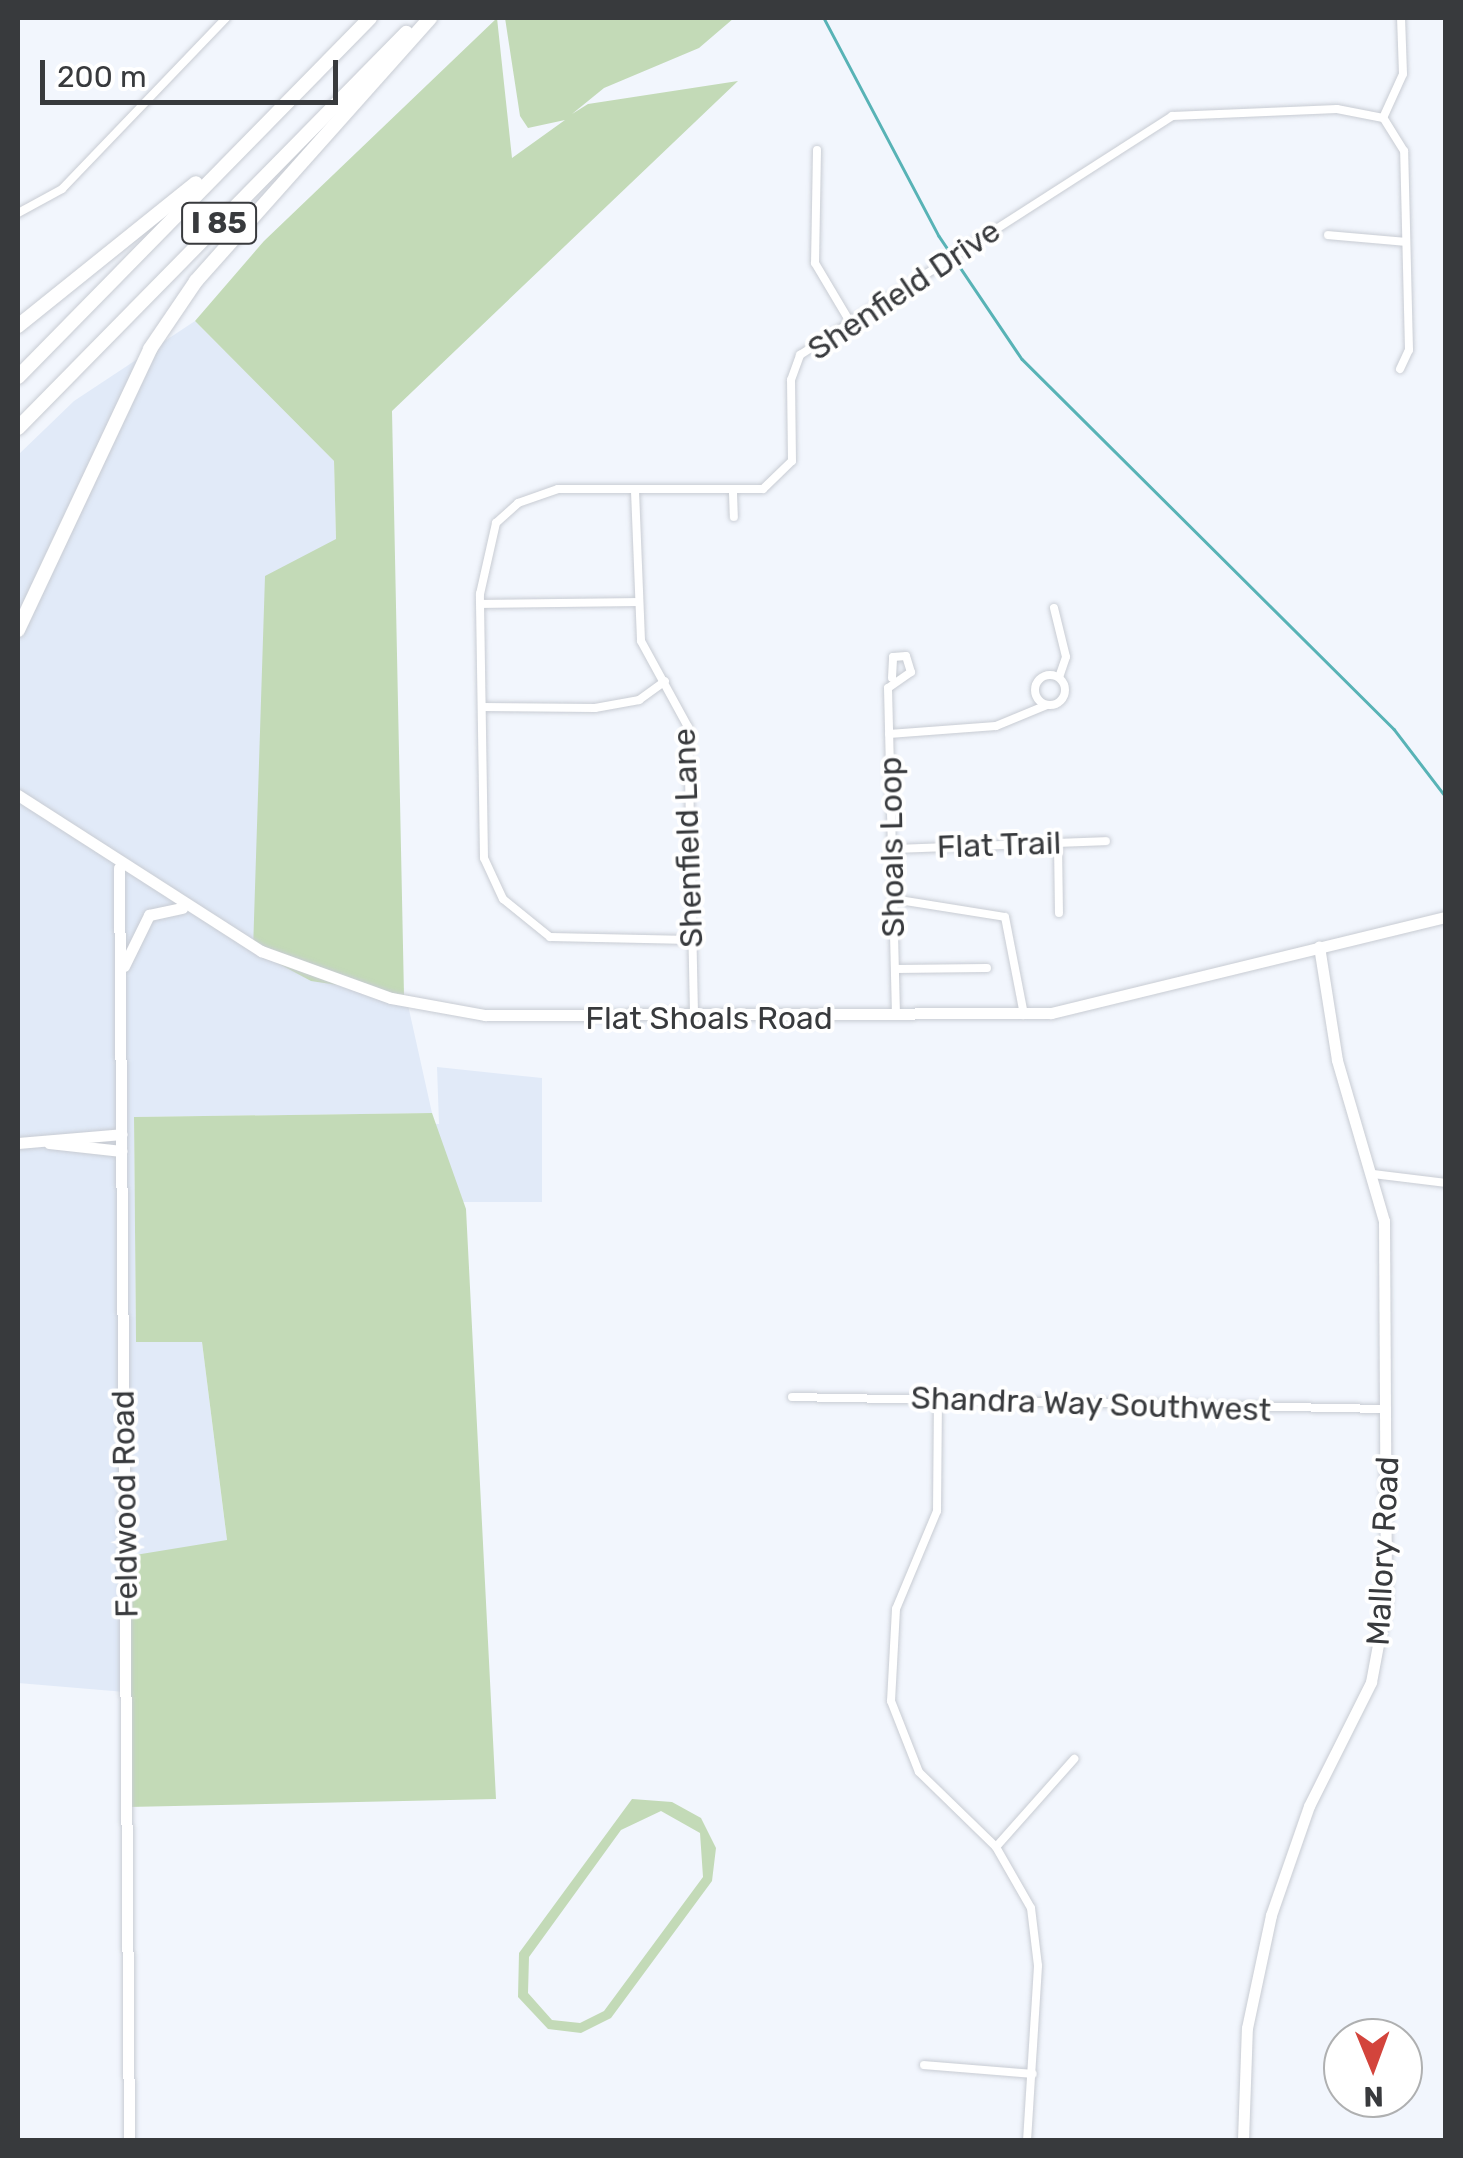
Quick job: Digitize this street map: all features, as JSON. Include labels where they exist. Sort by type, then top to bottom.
[{"type":"highway","name":"I 85","points":[[18,377],[370,18]]},
{"type":"highway","name":"I 85","points":[[18,428],[420,18]]},
{"type":"highway","points":[[18,630],[150,350],[196,281],[430,18]]},
{"type":"highway","points":[[18,326],[247,142]]},
{"type":"street","points":[[18,213],[62,189],[226,18]]},
{"type":"street","points":[[1400,370],[1409,350],[1404,152],[1383,118],[1403,74],[1401,18]]},
{"type":"street","name":"Shenfield Drive","points":[[691,940],[550,938],[521,921],[484,858],[480,604],[483,551],[518,502],[558,490],[733,492],[763,488],[792,460],[791,380],[800,355],[1172,116],[1337,109],[1383,118]]},
{"type":"street","points":[[816,150],[816,263],[850,322]]},
{"type":"street","points":[[1328,235],[1406,242]]},
{"type":"street","name":"Shenfield Lane","points":[[635,492],[640,642],[688,727],[694,1018]]},
{"type":"street","points":[[733,492],[734,517]]},
{"type":"street","points":[[480,604],[636,602]]},
{"type":"street","points":[[889,734],[996,726],[1064,696],[1059,677],[1066,657],[1054,608]]},
{"type":"street","points":[[1048,705],[1036,686],[1059,677]]},
{"type":"street","name":"Shoals Loop","points":[[892,678],[889,734],[896,1017]]},
{"type":"street","points":[[482,707],[595,708],[638,700],[665,681]]},
{"type":"street","name":"Flat Shoals Road","points":[[18,795],[119,868],[184,908],[303,970],[391,998],[536,1019],[1024,1014],[1140,998],[1318,946],[1446,917]]},
{"type":"street","name":"Flat Trail","points":[[892,849],[1106,841]]},
{"type":"street","points":[[1058,843],[1059,912]]},
{"type":"street","name":"Feldwood Road","points":[[119,868],[129,2140]]},
{"type":"street","points":[[893,898],[1004,916],[1024,1014]]},
{"type":"street","points":[[120,980],[149,915],[184,908]]},
{"type":"street","name":"Mallory Road","points":[[1243,2140],[1247,2028],[1271,1915],[1378,1654],[1390,1409],[1390,1291],[1373,1174],[1336,1060],[1318,946]]},
{"type":"street","points":[[895,969],[987,968]]},
{"type":"street","points":[[18,1143],[122,1134]]},
{"type":"street","points":[[49,1142],[122,1151]]},
{"type":"street","points":[[1373,1174],[1446,1183]]},
{"type":"street","name":"Shandra Way Southwest","points":[[792,1398],[1390,1409]]},
{"type":"street","points":[[938,1398],[936,1511],[896,1609],[891,1701],[919,1772],[996,1847],[1037,1934],[1028,2140]]},
{"type":"street","points":[[996,1847],[1074,1759]]},
{"type":"street","points":[[924,2065],[1033,2074]]},
{"type":"shaded area","points":[[195,321],[334,461],[336,539],[253,949],[406,996],[432,1113],[134,1117],[136,1341],[202,1342],[227,1541],[125,1692],[18,1683],[18,455],[74,401]]},
{"type":"shaded area","points":[[437,1067],[542,1078],[542,1202],[325,1202],[323,1121],[439,1124]]},
{"type":"green space","points":[[497,18],[512,158],[565,120],[528,128],[520,116],[505,18],[734,18],[699,48],[604,88],[572,114],[588,104],[738,81],[392,411],[404,995],[311,981],[253,950],[265,576],[336,539],[334,461],[195,321],[264,241]]},
{"type":"green space","points":[[432,1113],[466,1209],[496,1799],[128,1807],[129,1556],[227,1540],[202,1342],[136,1342],[134,1117]]},
{"type":"green space","points":[[632,1799],[672,1802],[701,1818],[716,1848],[712,1881],[611,2018],[581,2033],[548,2029],[518,1997],[519,1953]],"holes":[[[661,1811],[700,1833],[703,1877],[604,2011],[580,2023],[552,2020],[528,1993],[529,1957],[621,1830]]]},
{"type":"waterway","points":[[824,18],[939,236],[1022,359],[1394,729],[1446,797]]}]
